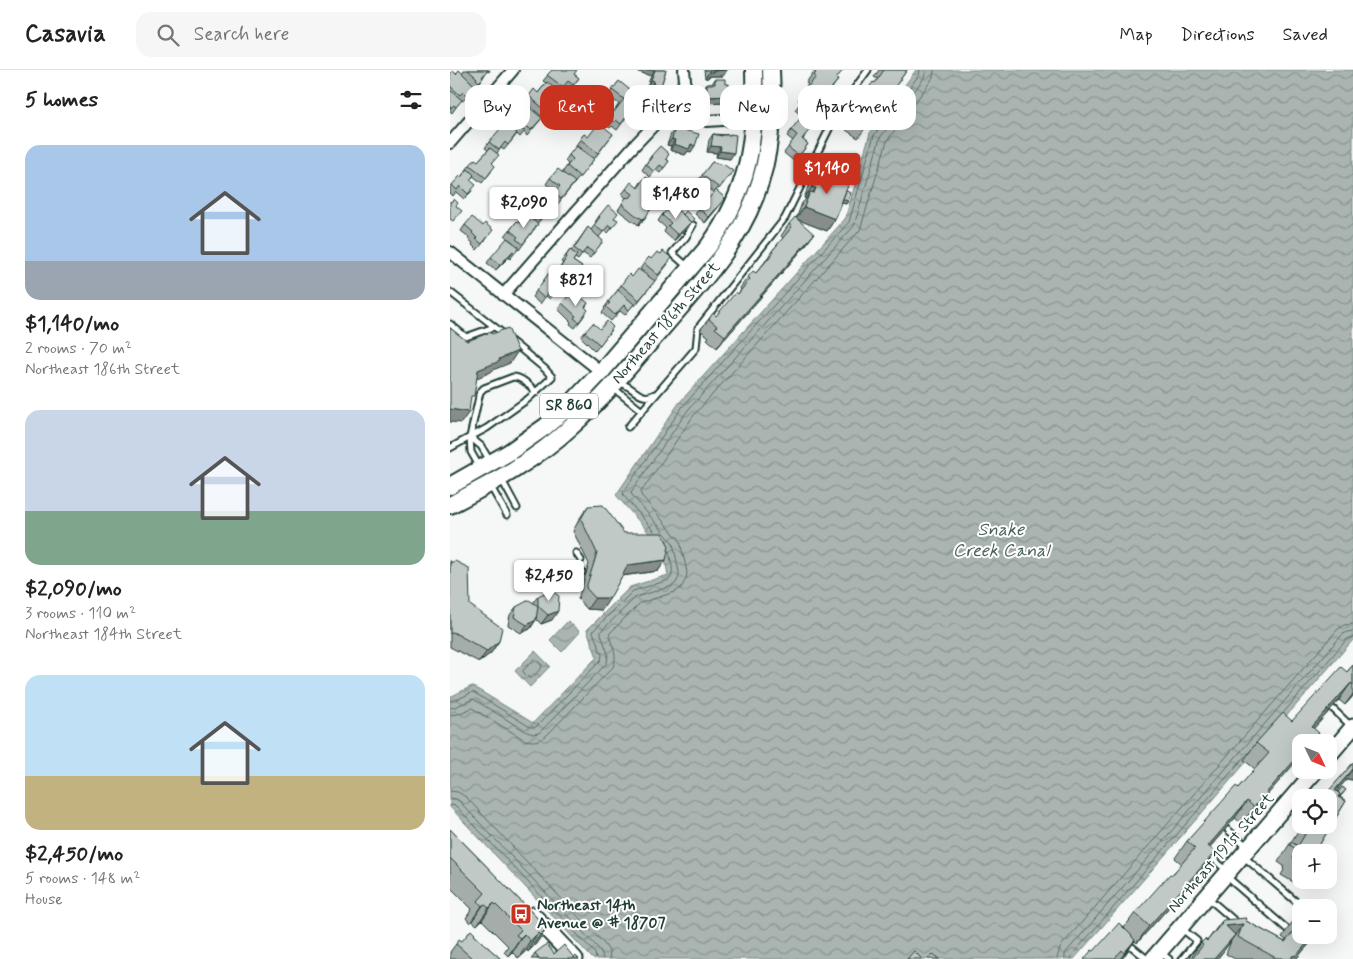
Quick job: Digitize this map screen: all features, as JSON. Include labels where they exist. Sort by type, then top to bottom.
[{"type":"main road","name":"Northeast 186th Street","points":[[754,70],[754,85]]},
{"type":"main road","name":"Northeast 186th Street","points":[[450,505],[495,481],[560,437],[615,383],[715,267],[744,222],[760,185],[767,158],[772,116],[771,70]]},
{"type":"main road","name":"Northeast 186th Street","points":[[450,486],[508,453],[545,427],[576,399],[601,372],[691,269],[716,237],[739,193],[752,146],[753,130]]},
{"type":"main road","points":[[486,466],[495,481]]},
{"type":"street","points":[[450,143],[514,70]]},
{"type":"street","points":[[683,85],[685,80],[684,70]]},
{"type":"street","points":[[503,295],[649,130]]},
{"type":"street","points":[[450,252],[615,383]]},
{"type":"street","points":[[1338,741],[1353,727]]},
{"type":"street","name":"Northeast 191st Street","points":[[1157,957],[1308,779]]},
{"type":"street","points":[[524,906],[575,959]]},
{"type":"lane","points":[[628,427],[696,348],[698,328],[785,218],[838,111],[868,70]]},
{"type":"lane","points":[[691,269],[672,253],[686,237],[693,225]]},
{"type":"lane","points":[[450,292],[545,369],[552,377],[528,399],[488,428],[470,435],[450,448]]},
{"type":"lane","points":[[450,324],[466,337],[494,327]]},
{"type":"lane","points":[[486,466],[471,452],[470,435],[480,392],[484,388],[513,376],[536,392]]},
{"type":"lane","points":[[642,412],[617,391],[615,383],[624,384],[643,397],[650,397],[660,391]]},
{"type":"lane","points":[[470,435],[481,446],[486,466]]},
{"type":"lane","points":[[495,481],[517,508]]},
{"type":"lane","points":[[495,481],[507,515]]},
{"type":"lane","points":[[576,553],[581,560]]},
{"type":"lane","points":[[561,575],[575,576],[582,572]]},
{"type":"lane","points":[[1333,710],[1353,727]]},
{"type":"lane","points":[[1228,830],[1246,852],[1294,899]]},
{"type":"lane","points":[[1208,854],[1226,874],[1287,929]]},
{"type":"lane","points":[[1207,897],[1239,925]]},
{"type":"lane","points":[[1181,927],[1197,942],[1182,959]]},
{"type":"lane","points":[[1123,939],[1157,957]]},
{"type":"water","name":"Snake Creek Canal","points":[[916,70],[1353,70],[1353,640],[1074,959],[593,959],[450,807],[450,697],[472,686],[533,723],[597,657],[587,630],[630,587],[668,575],[663,549],[616,495],[679,403],[845,219],[872,130],[916,130],[916,85],[905,85]]},
{"type":"water","points":[[568,621],[580,632],[562,652],[550,640]]},
{"type":"water","points":[[535,651],[550,666],[530,687],[515,671]]},
{"type":"building","points":[[459,70],[474,85],[465,85],[465,94],[463,92],[460,95],[450,86],[450,74],[453,71],[456,74]]},
{"type":"building","points":[[468,70],[488,70],[479,82]]},
{"type":"building","points":[[552,70],[577,70],[574,74],[579,78],[573,85],[568,81],[565,85],[560,85],[547,75]]},
{"type":"building","points":[[655,70],[666,70],[661,85],[654,85],[654,81],[651,80]]},
{"type":"building","points":[[843,70],[834,85],[809,85],[816,77],[814,71]]},
{"type":"building","points":[[884,70],[907,70],[896,85],[871,85],[873,82],[875,83]]},
{"type":"building","points":[[715,79],[725,79],[725,84],[729,85],[720,85],[720,96],[710,97],[710,85],[707,84],[715,84]]},
{"type":"building","points":[[619,81],[624,85],[624,99],[614,92],[614,87]]},
{"type":"building","points":[[534,89],[538,93],[540,91],[540,106],[530,97]]},
{"type":"building","points":[[450,90],[462,100],[456,107],[454,105],[451,108],[450,107]]},
{"type":"building","points":[[624,99],[624,120],[621,124],[616,120],[614,122],[614,112]]},
{"type":"building","points":[[530,108],[540,116],[540,120],[531,130]]},
{"type":"building","points":[[798,121],[798,130],[809,130],[802,139],[808,144],[799,156],[788,147],[797,135],[791,130]]},
{"type":"building","points":[[499,130],[513,130],[517,133],[508,145],[505,142],[499,150],[489,142]]},
{"type":"building","points":[[594,130],[608,130],[613,134],[598,153],[580,139],[584,134],[588,137]]},
{"type":"building","points":[[674,130],[699,134],[695,146],[691,144],[689,149],[674,144],[675,140],[672,139]]},
{"type":"building","points":[[713,134],[722,136],[736,135],[734,153],[720,151],[721,147],[711,146]]},
{"type":"building","points":[[576,146],[594,159],[580,177],[567,166],[573,159],[569,155]]},
{"type":"building","points":[[660,146],[669,154],[666,159],[669,161],[664,168],[660,165],[654,172],[646,164]]},
{"type":"building","points":[[490,148],[499,155],[492,163],[495,166],[486,178],[470,165],[475,159],[478,161]]},
{"type":"building","points":[[712,162],[723,164],[733,171],[718,187],[702,175]]},
{"type":"building","points":[[468,169],[474,175],[470,180],[476,185],[468,194],[460,186],[457,190],[452,185]]},
{"type":"building","points":[[558,169],[575,182],[561,199],[554,193],[560,186],[550,178]]},
{"type":"building","points":[[818,171],[849,183],[835,219],[804,207],[810,192],[814,193],[816,188],[812,187]]},
{"type":"building","points":[[646,177],[665,191],[654,204],[651,202],[649,205],[652,207],[645,218],[642,219],[622,204],[626,197],[630,198],[633,194],[626,189],[631,182],[638,188]]},
{"type":"building","points":[[716,190],[725,198],[709,217],[699,209]]},
{"type":"building","points":[[536,191],[542,196],[544,193],[554,201],[540,219],[525,208]]},
{"type":"building","points":[[846,191],[851,193],[848,201],[843,199]]},
{"type":"building","points":[[454,199],[458,203],[456,206],[462,211],[453,221],[450,219],[450,201]]},
{"type":"building","points":[[608,205],[618,213],[614,218],[618,220],[612,228],[609,225],[603,232],[594,225]]},
{"type":"building","points":[[672,205],[691,222],[678,235],[668,226],[671,223],[662,215]]},
{"type":"building","points":[[686,211],[694,219],[690,224],[691,222],[683,215]]},
{"type":"building","points":[[526,215],[538,224],[523,244],[516,239],[518,237],[510,230],[517,221],[520,223]]},
{"type":"building","points":[[472,217],[483,226],[485,223],[493,230],[482,244],[465,225]]},
{"type":"building","points":[[795,217],[814,234],[725,336],[715,328],[717,326],[709,319],[713,313],[716,316],[736,292],[738,294],[750,279],[748,277],[753,271],[756,273],[773,253],[772,251],[792,227],[789,224]]},
{"type":"building","points":[[588,227],[603,241],[594,253],[587,248],[582,254],[574,248]]},
{"type":"building","points":[[507,238],[519,247],[515,253],[513,251],[500,265],[491,257]]},
{"type":"building","points":[[570,250],[577,255],[573,261],[582,267],[577,275],[572,272],[567,279],[557,273]]},
{"type":"building","points":[[663,251],[672,258],[658,275],[644,263],[649,257],[651,259],[657,252],[661,254]]},
{"type":"building","points":[[638,269],[655,281],[639,300],[621,285],[629,274],[632,277]]},
{"type":"building","points":[[549,273],[557,280],[559,278],[565,283],[554,294],[550,291],[544,298],[536,291]]},
{"type":"building","points":[[618,290],[634,304],[629,310],[624,305],[615,315],[606,307]]},
{"type":"building","points":[[570,294],[579,302],[582,298],[588,303],[585,307],[588,310],[579,322],[574,318],[576,316],[562,303]]},
{"type":"building","points":[[607,321],[613,327],[600,345],[585,332],[593,323],[600,329]]},
{"type":"building","points":[[450,328],[467,341],[508,328],[518,351],[478,370],[474,396],[471,396],[469,412],[450,409]]},
{"type":"building","points":[[603,505],[624,533],[662,533],[669,546],[666,560],[628,565],[610,598],[595,598],[586,588],[597,553],[581,519],[588,506]]},
{"type":"building","points":[[455,561],[469,568],[470,605],[502,628],[499,641],[487,651],[453,632],[450,634],[450,563]]},
{"type":"building","points":[[551,590],[559,596],[558,611],[548,615],[538,606],[538,596]]},
{"type":"building","points":[[529,600],[538,606],[536,620],[527,625],[514,617],[516,607]]},
{"type":"building","points":[[1353,665],[1353,685],[1351,683],[1312,727],[1319,733],[1292,734],[1292,763],[1254,807],[1247,801],[1208,846],[1215,852],[1149,926],[1135,913],[1195,848],[1187,841],[1236,786],[1238,788],[1269,753],[1256,743],[1283,713],[1292,721],[1341,667],[1347,672]]},
{"type":"building","points":[[1353,763],[1353,769],[1336,789],[1330,789]]},
{"type":"building","points":[[1342,787],[1346,790],[1338,797],[1340,794],[1338,792]]},
{"type":"building","points":[[1337,792],[1340,794],[1338,797],[1346,801],[1337,816]]},
{"type":"building","points":[[450,829],[547,928],[540,935],[538,933],[530,941],[524,934],[520,938],[516,935],[521,930],[494,903],[489,908],[484,904],[482,906],[478,901],[485,893],[450,858]]},
{"type":"building","points":[[1305,834],[1326,834],[1320,844],[1299,844]]},
{"type":"building","points":[[1246,918],[1246,921],[1285,942],[1292,934],[1292,944],[1306,944],[1297,955],[1292,956],[1292,959],[1276,958],[1238,937],[1243,924],[1226,926],[1235,935],[1214,959],[1192,959],[1203,945],[1201,943],[1205,939],[1207,941],[1223,920]]},
{"type":"building","points":[[1119,923],[1135,940],[1124,953],[1122,950],[1114,959],[1084,959],[1092,950],[1094,951]]},
{"type":"building","points":[[471,930],[474,935],[501,959],[473,959],[456,944],[459,939],[462,941]]},
{"type":"building","points":[[547,944],[554,954],[564,945],[574,958],[576,956],[579,959],[537,959],[539,958],[535,953]]},
{"type":"building","points":[[914,951],[922,959],[907,959]]},
{"type":"building","points":[[933,954],[940,959],[928,959]]},
{"type":"place","name":"Northeast 14th Avenue @ # 18707","points":[[521,914]]}]
